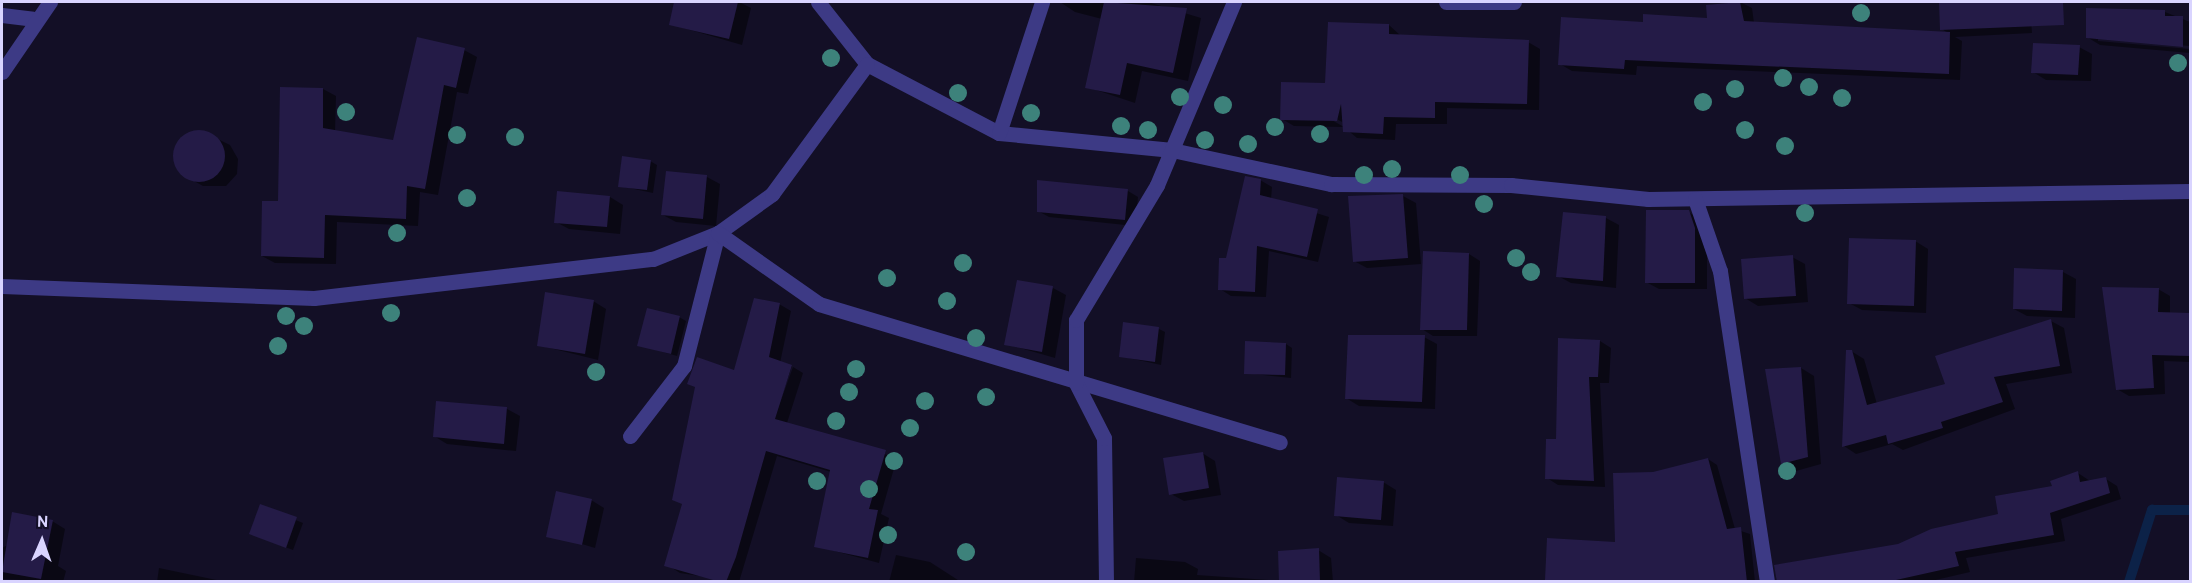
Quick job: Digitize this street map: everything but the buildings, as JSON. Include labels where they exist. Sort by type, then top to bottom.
[{"type":"street","points":[[2,72],[33,19],[50,2]]},
{"type":"street","points":[[818,2],[867,64],[999,133],[1172,150],[1331,184],[1511,185],[1695,199],[2190,191]]},
{"type":"street","points":[[999,133],[1042,2]]},
{"type":"street","points":[[1106,582],[1104,438],[1076,383],[1076,320],[1172,150],[1234,2]]},
{"type":"street","points":[[1446,2],[1514,2]]},
{"type":"street","points":[[2,15],[33,19]]},
{"type":"street","points":[[2,286],[314,298],[653,258],[718,233],[772,194],[867,64]]},
{"type":"street","points":[[1695,199],[1720,271],[1767,582]]},
{"type":"street","points":[[718,233],[819,304],[1076,383],[1280,442]]},
{"type":"street","points":[[630,436],[684,366],[718,233]]},
{"type":"waterway","points":[[2129,582],[2152,510],[2190,510]]}]
